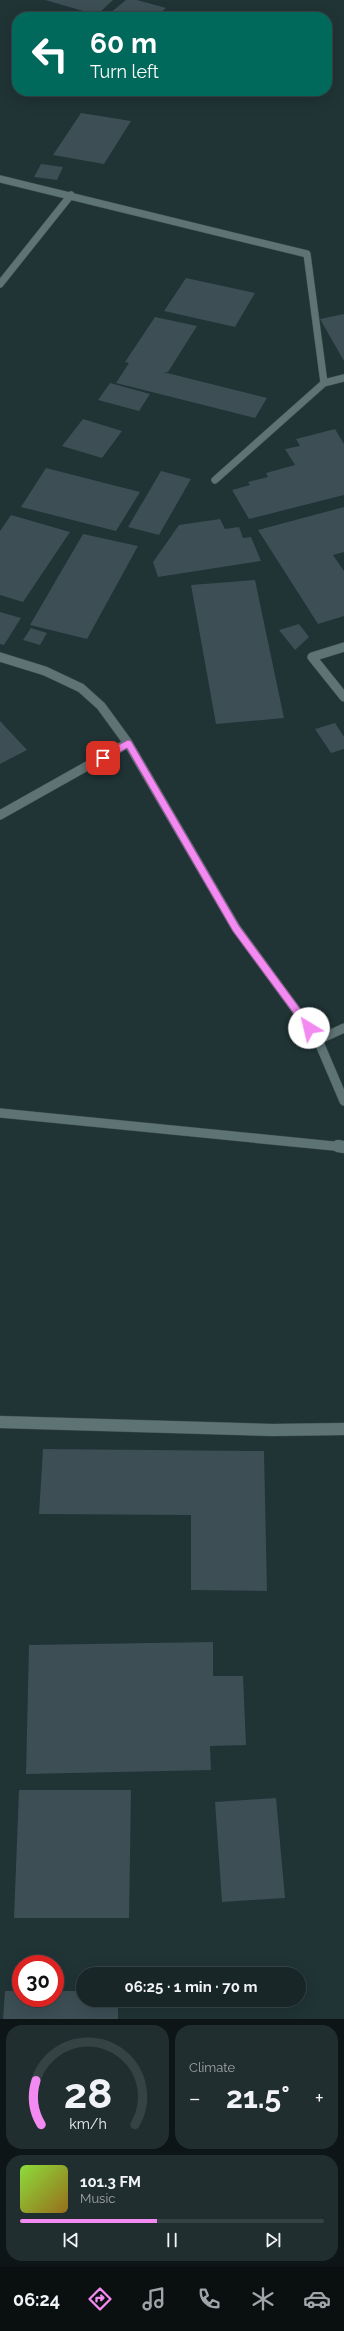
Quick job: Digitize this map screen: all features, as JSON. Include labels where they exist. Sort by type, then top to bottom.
[{"type":"street","points":[[0,180],[70,195],[307,254],[324,383]]},
{"type":"street","points":[[0,284],[70,195]]},
{"type":"street","points":[[215,480],[324,383],[344,378]]},
{"type":"street","points":[[344,647],[312,656],[344,697]]},
{"type":"street","points":[[0,657],[45,671],[81,688],[101,706],[128,743],[236,928],[318,1040],[344,1101]]},
{"type":"street","points":[[0,815],[128,743]]},
{"type":"street","points":[[318,1040],[344,1028]]},
{"type":"street","points":[[0,1113],[344,1146]]},
{"type":"street","points":[[0,1422],[182,1426],[273,1430],[344,1429]]},
{"type":"building","points":[[45,0],[113,0],[100,12],[87,12]]},
{"type":"building","points":[[126,0],[137,0],[166,8],[161,12],[111,12]]},
{"type":"building","points":[[81,113],[131,121],[104,164],[53,155]]},
{"type":"building","points":[[41,164],[63,167],[57,180],[34,177]]},
{"type":"building","points":[[186,278],[255,293],[235,327],[164,311]]},
{"type":"building","points":[[344,314],[344,361],[320,319]]},
{"type":"building","points":[[155,317],[197,326],[168,372],[163,372],[267,398],[255,418],[116,383],[129,363],[125,362]]},
{"type":"building","points":[[110,383],[150,394],[139,411],[98,400]]},
{"type":"building","points":[[83,419],[122,431],[102,458],[62,446]]},
{"type":"building","points":[[335,429],[344,444],[344,495],[249,519],[232,490],[250,485],[248,482],[268,477],[266,473],[295,465],[285,449],[300,446],[296,439]]},
{"type":"building","points":[[46,468],[140,492],[116,531],[21,507]]},
{"type":"building","points":[[161,471],[191,479],[159,535],[128,527]]},
{"type":"building","points":[[344,507],[344,552],[333,555],[344,571],[344,616],[318,624],[258,530]]},
{"type":"building","points":[[11,515],[70,532],[23,602],[0,595],[0,531]]},
{"type":"building","points":[[220,519],[225,529],[239,527],[243,538],[251,537],[261,561],[158,577],[153,562],[179,525]]},
{"type":"building","points":[[83,534],[138,546],[87,639],[30,625]]},
{"type":"building","points":[[255,580],[284,718],[216,724],[191,585]]},
{"type":"building","points":[[0,612],[21,618],[4,645],[0,644]]},
{"type":"building","points":[[299,624],[309,637],[295,650],[279,630]]},
{"type":"building","points":[[31,628],[47,633],[40,645],[23,640]]},
{"type":"building","points":[[0,721],[27,750],[0,764]]},
{"type":"building","points":[[335,723],[344,737],[344,749],[331,753],[315,729]]},
{"type":"building","points":[[43,1449],[264,1451],[267,1591],[191,1590],[191,1515],[39,1514]]},
{"type":"building","points":[[213,1642],[213,1676],[243,1676],[246,1745],[210,1746],[211,1770],[26,1774],[29,1645]]},
{"type":"building","points":[[19,1790],[131,1790],[129,1918],[14,1918]]},
{"type":"building","points":[[276,1798],[285,1898],[222,1902],[215,1802]]},
{"type":"building","points":[[5,1991],[12,1991],[12,2007],[64,2007],[64,1991],[76,1991],[76,2007],[118,2007],[118,2019],[3,2019]]},
{"type":"route","points":[[103,758],[128,743],[236,928],[309,1028]]}]
